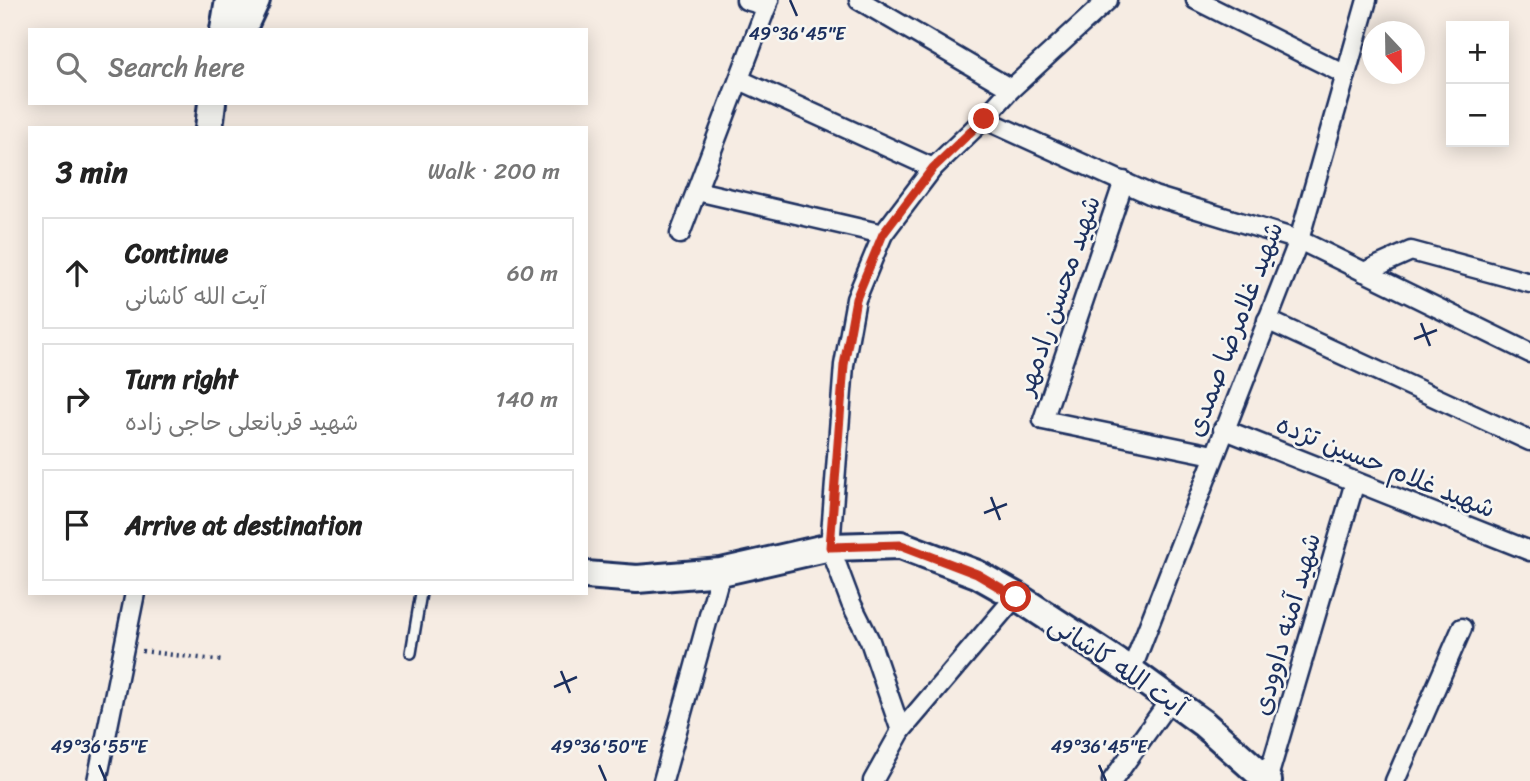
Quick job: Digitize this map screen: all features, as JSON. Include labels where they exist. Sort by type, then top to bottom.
[{"type":"street","points":[[224,28],[229,0]]},
{"type":"street","points":[[243,28],[256,0]]},
{"type":"street","points":[[680,234],[768,3],[746,0]]},
{"type":"street","points":[[859,0],[1011,89]]},
{"type":"street","points":[[901,731],[870,641],[851,603],[830,547],[844,365],[856,299],[883,234],[933,168],[1011,89],[1108,0]]},
{"type":"street","points":[[1196,0],[1346,75]]},
{"type":"street","name":"شهید غلامرضا صمدی","points":[[1131,671],[1298,240],[1367,0]]},
{"type":"street","points":[[740,80],[933,168]]},
{"type":"street","points":[[209,126],[212,105]]},
{"type":"street","points":[[984,119],[1154,196],[1298,240],[1530,353]]},
{"type":"street","name":"شهید محسن رادمهر","points":[[1124,181],[1043,419],[1213,456]]},
{"type":"street","points":[[697,191],[883,234]]},
{"type":"street","points":[[1364,272],[1411,251],[1530,283]]},
{"type":"street","points":[[1267,320],[1530,441]]},
{"type":"street","name":"شهید غلام حسین تژده","points":[[1223,429],[1530,551]]},
{"type":"street","name":"شهید آمنه داوودی","points":[[1267,781],[1355,482]]},
{"type":"street","name":"آیت الله کاشانی","points":[[588,575],[637,579],[721,572],[830,547],[901,545],[977,574],[1131,671],[1204,724],[1267,781]]},
{"type":"street","points":[[663,781],[721,572]]},
{"type":"street","points":[[97,781],[135,595]]},
{"type":"street","points":[[873,781],[901,731],[1016,597]]},
{"type":"street","points":[[1395,781],[1462,628]]},
{"type":"street","points":[[1112,781],[1170,700]]},
{"type":"lane","points":[[411,653],[421,595]]},
{"type":"path","points":[[124,648],[223,661]]},
{"type":"route","points":[[984,119],[933,168],[883,234],[856,299],[844,365],[830,547],[901,545],[977,574],[1016,597]]}]
